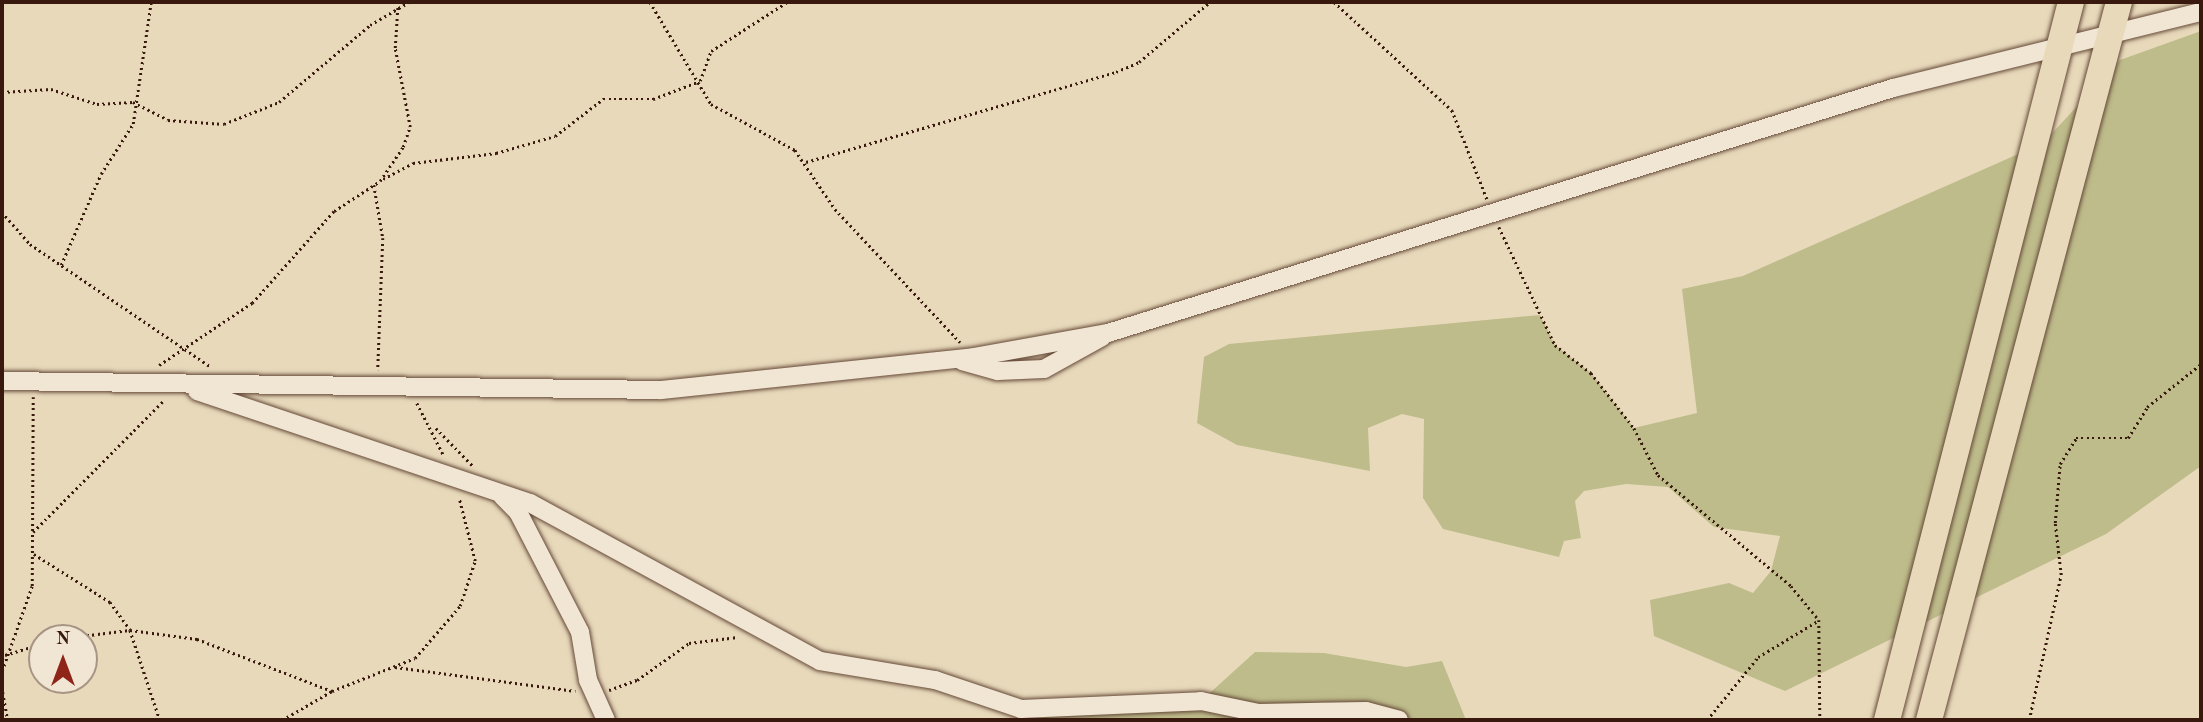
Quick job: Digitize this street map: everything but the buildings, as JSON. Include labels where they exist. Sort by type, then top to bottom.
[{"type":"highway","points":[[1887,720],[2062,48],[2071,2]]},
{"type":"highway","points":[[1929,720],[2119,2]]},
{"type":"street","points":[[2,381],[661,390],[965,358],[998,371],[1044,369],[1108,333],[1893,88],[2201,12]]},
{"type":"street","points":[[179,385],[530,503],[820,660],[935,680],[1021,709],[1201,701],[1259,713],[1366,711],[1399,720]]},
{"type":"street","points":[[500,494],[518,512],[580,632],[588,680],[607,720]]},
{"type":"path","points":[[61,266],[101,173],[124,146],[137,106],[151,2]]},
{"type":"path","points":[[380,181],[410,127],[394,48],[398,2]]},
{"type":"path","points":[[4,93],[51,89],[97,104],[137,106],[168,120],[224,124],[279,102],[396,10],[410,2]]},
{"type":"path","points":[[650,2],[719,111],[785,143],[806,162],[835,209],[965,358]]},
{"type":"path","points":[[128,384],[186,350],[252,303],[334,211],[380,181],[412,163],[496,153],[555,136],[603,99],[653,99],[700,81],[711,51],[787,2]]},
{"type":"path","points":[[806,162],[1116,72],[1139,62],[1210,2]]},
{"type":"path","points":[[1334,2],[1452,110],[1493,215],[1555,345],[1591,373],[1634,428],[1658,475],[1791,586],[1819,620],[1820,720]]},
{"type":"path","points":[[2,60],[2,139]]},
{"type":"path","points":[[374,185],[383,238],[378,387]]},
{"type":"path","points":[[2,212],[61,266],[236,386]]},
{"type":"path","points":[[2029,720],[2061,575],[2055,523],[2060,464],[2076,438],[2128,438],[2147,407],[2201,364]]},
{"type":"path","points":[[2,671],[3,656],[23,615],[33,554],[37,430],[29,382]]},
{"type":"path","points":[[33,531],[179,385]]},
{"type":"path","points":[[405,387],[434,426],[500,494]]},
{"type":"path","points":[[282,720],[332,691],[415,658],[460,606],[475,561],[434,426]]},
{"type":"path","points":[[33,554],[91,585],[131,630],[160,720]]},
{"type":"path","points":[[1707,720],[1758,657],[1819,620]]},
{"type":"path","points":[[98,634],[131,630],[197,639],[332,691]]},
{"type":"path","points":[[3,656],[28,649]]},
{"type":"path","points":[[2,687],[8,720]]},
{"type":"shaded area","points":[[2201,31],[2201,466],[2106,534],[1785,691],[1654,636],[1650,600],[1729,583],[1753,593],[1771,571],[1780,536],[1714,527],[1668,487],[1626,484],[1584,491],[1575,501],[1581,538],[1564,541],[1559,557],[1443,529],[1423,498],[1424,419],[1402,414],[1368,428],[1370,471],[1237,445],[1197,423],[1204,357],[1229,344],[1540,315],[1555,345],[1591,373],[1634,428],[1697,413],[1682,289],[1743,276],[2043,143],[2120,60]]},
{"type":"shaded area","points":[[1255,652],[1324,653],[1406,667],[1442,661],[1466,720],[1020,720],[1021,709],[1201,701]]}]
